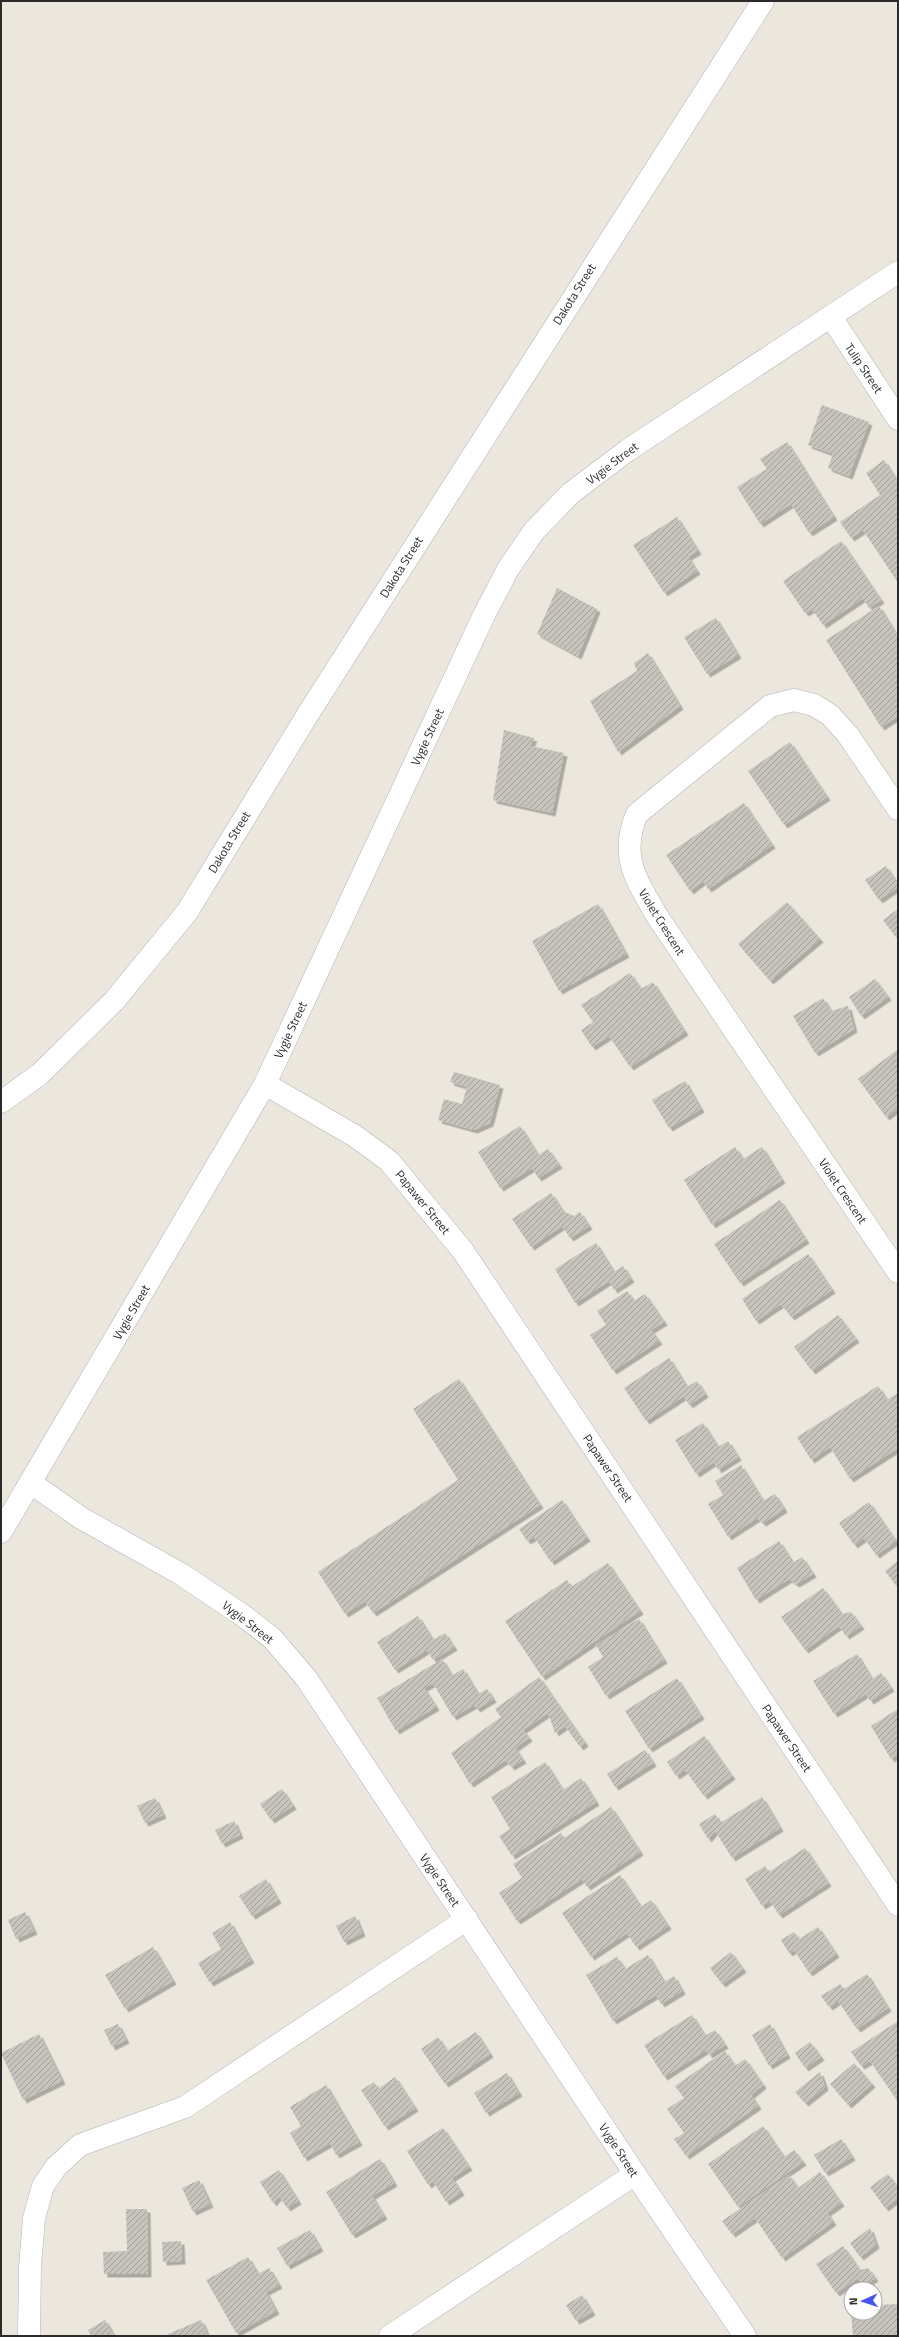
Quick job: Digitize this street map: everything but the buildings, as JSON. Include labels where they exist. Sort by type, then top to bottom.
[{"type":"street","name":"Dakota Street","points":[[1,1102],[40,1074],[114,1001],[186,912],[316,700],[763,1]]},
{"type":"street","name":"Vygie Street","points":[[745,2336],[635,2174],[306,1678],[272,1638],[242,1615],[181,1574],[81,1518],[31,1483],[265,1084],[484,615],[508,569],[534,531],[571,493],[628,450],[898,272]]},
{"type":"street","name":"Tulip Street","points":[[831,317],[898,419]]},
{"type":"street","name":"Violet Crescent","points":[[898,809],[848,735],[830,715],[814,706],[794,700],[770,706],[637,814],[630,832],[630,854],[636,879],[656,916],[898,1272]]},
{"type":"street","name":"Papawer Street","points":[[265,1084],[355,1136],[389,1161],[463,1251],[898,1905]]},
{"type":"street","points":[[1,1532],[31,1483]]},
{"type":"street","points":[[29,2336],[30,2268],[34,2218],[43,2186],[56,2167],[80,2146],[185,2107],[467,1919]]},
{"type":"street","points":[[390,2336],[635,2174]]}]
